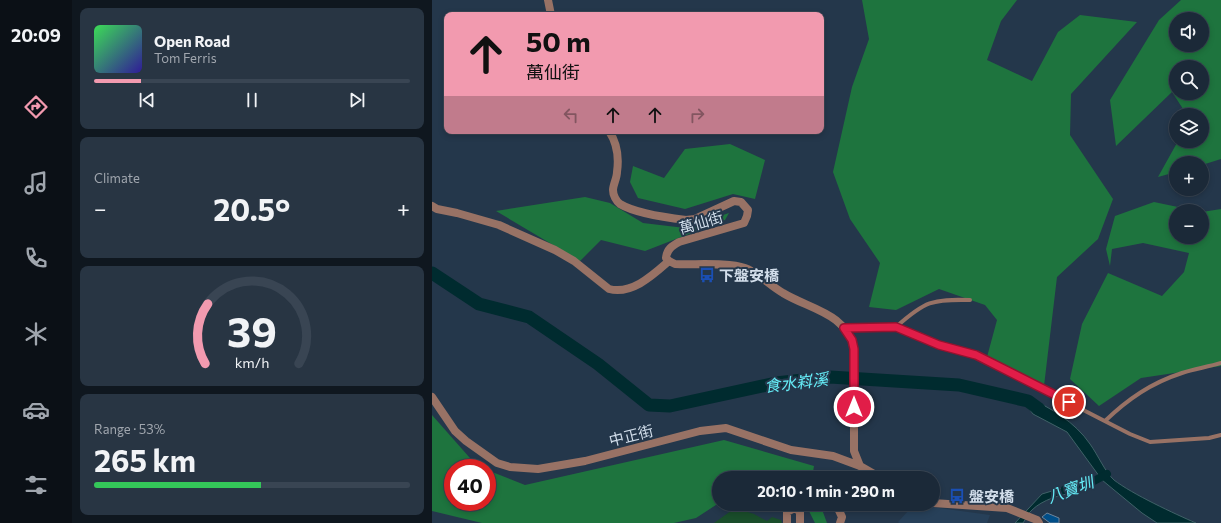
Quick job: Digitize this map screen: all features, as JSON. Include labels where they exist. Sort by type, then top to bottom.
[{"type":"street","points":[[548,0],[550,12]]},
{"type":"street","name":"萬仙街","points":[[611,134],[615,142],[618,155],[617,173],[613,190],[615,198],[620,203],[632,209],[686,220],[695,219],[734,201],[741,202],[748,210],[748,216],[744,223],[679,242],[672,246],[667,252],[666,258],[669,261]]},
{"type":"street","points":[[432,206],[437,209],[499,225],[555,250],[574,261],[609,289],[616,291],[624,290],[650,278],[669,261],[675,264],[746,268],[783,294],[831,316],[844,328],[852,340],[854,349],[854,451],[860,466],[869,471]]},
{"type":"street","name":"中正街","points":[[432,397],[455,431],[466,442],[497,463],[510,467],[538,468],[585,461],[700,431],[726,428],[791,450],[834,456],[860,466]]},
{"type":"street","points":[[940,503],[1007,508],[1037,520],[1040,523]]},
{"type":"street","points":[[787,523],[787,512],[792,508],[795,508],[800,512],[800,523]]},
{"type":"street","points":[[839,511],[842,517],[840,523]]},
{"type":"lane","points":[[896,327],[914,311],[933,301],[943,299],[970,300]]},
{"type":"lane","points":[[844,328],[896,327],[939,345],[976,355],[1150,442],[1209,438],[1221,435]]},
{"type":"lane","points":[[1105,420],[1126,400],[1152,386],[1180,374],[1221,363]]},
{"type":"shaded area","points":[[940,508],[990,515],[987,523],[898,522],[908,511],[940,511]]},
{"type":"green space","points":[[862,0],[1017,0],[1001,21],[987,60],[1032,81],[1058,32],[1080,15],[1137,22],[1071,94],[1070,135],[1113,199],[1098,239],[1057,277],[1044,386],[987,357],[997,320],[985,305],[939,289],[896,310],[869,307],[880,263],[850,219],[833,172],[852,87],[869,39]]},
{"type":"green space","points":[[1181,0],[1221,0],[1221,159],[1209,163],[1209,156],[1170,156],[1174,148],[1209,148],[1209,108],[1182,108],[1177,100],[1209,100],[1209,60],[1169,60],[1169,95],[1116,146],[1110,100],[1159,20]]},
{"type":"green space","points":[[730,144],[765,160],[755,199],[733,194],[685,209],[638,198],[630,182],[633,166],[664,178],[685,149]]},
{"type":"green space","points":[[1169,157],[1169,174],[1158,177]]},
{"type":"green space","points":[[585,197],[610,203],[643,223],[685,228],[729,213],[725,220],[645,251],[601,240],[580,261],[496,211]]},
{"type":"green space","points":[[1154,202],[1169,205],[1169,244],[1209,244],[1209,211],[1221,209],[1221,366],[1141,378],[1099,406],[1070,379],[1082,324],[1108,273],[1162,296],[1184,272],[1189,253],[1143,243],[1112,249],[1110,266],[1106,249],[1115,216]]},
{"type":"green space","points":[[432,415],[471,459],[444,459],[444,511],[496,511],[496,474],[525,485],[724,440],[814,466],[813,471],[712,471],[712,508],[696,518],[674,523],[482,523],[432,511]]},
{"type":"green space","points":[[731,511],[744,511],[767,521],[772,517],[781,520],[782,523],[714,523]]},
{"type":"green space","points":[[809,511],[823,511],[827,523],[815,523]]},
{"type":"water","points":[[1027,397],[1054,411],[1070,422],[1084,436],[1114,480],[1142,497],[1196,523],[1157,523],[1142,513],[1102,480],[1067,432],[1033,414],[1023,400]]},
{"type":"water","name":"八寶圳","points":[[1075,484],[1075,493],[1046,500],[1036,506],[1028,514],[1023,523],[1015,523],[1042,494]]},
{"type":"building","points":[[1047,513],[1059,518],[1059,523],[1050,523],[1042,517]]},
{"type":"waterway","name":"食水嵙溪","points":[[432,273],[479,304],[529,317],[598,364],[649,405],[670,406],[776,383],[830,377],[959,385],[1028,401],[1039,409]]},
{"type":"waterway","name":"八寶圳","points":[[1065,489],[1092,482],[1107,474]]},
{"type":"place","name":"下盤安橋","points":[[707,275]]},
{"type":"place","name":"盤安橋","points":[[957,496]]},
{"type":"route","points":[[854,407],[854,349],[852,340],[844,328],[896,327],[939,345],[976,355],[1069,402]]}]
